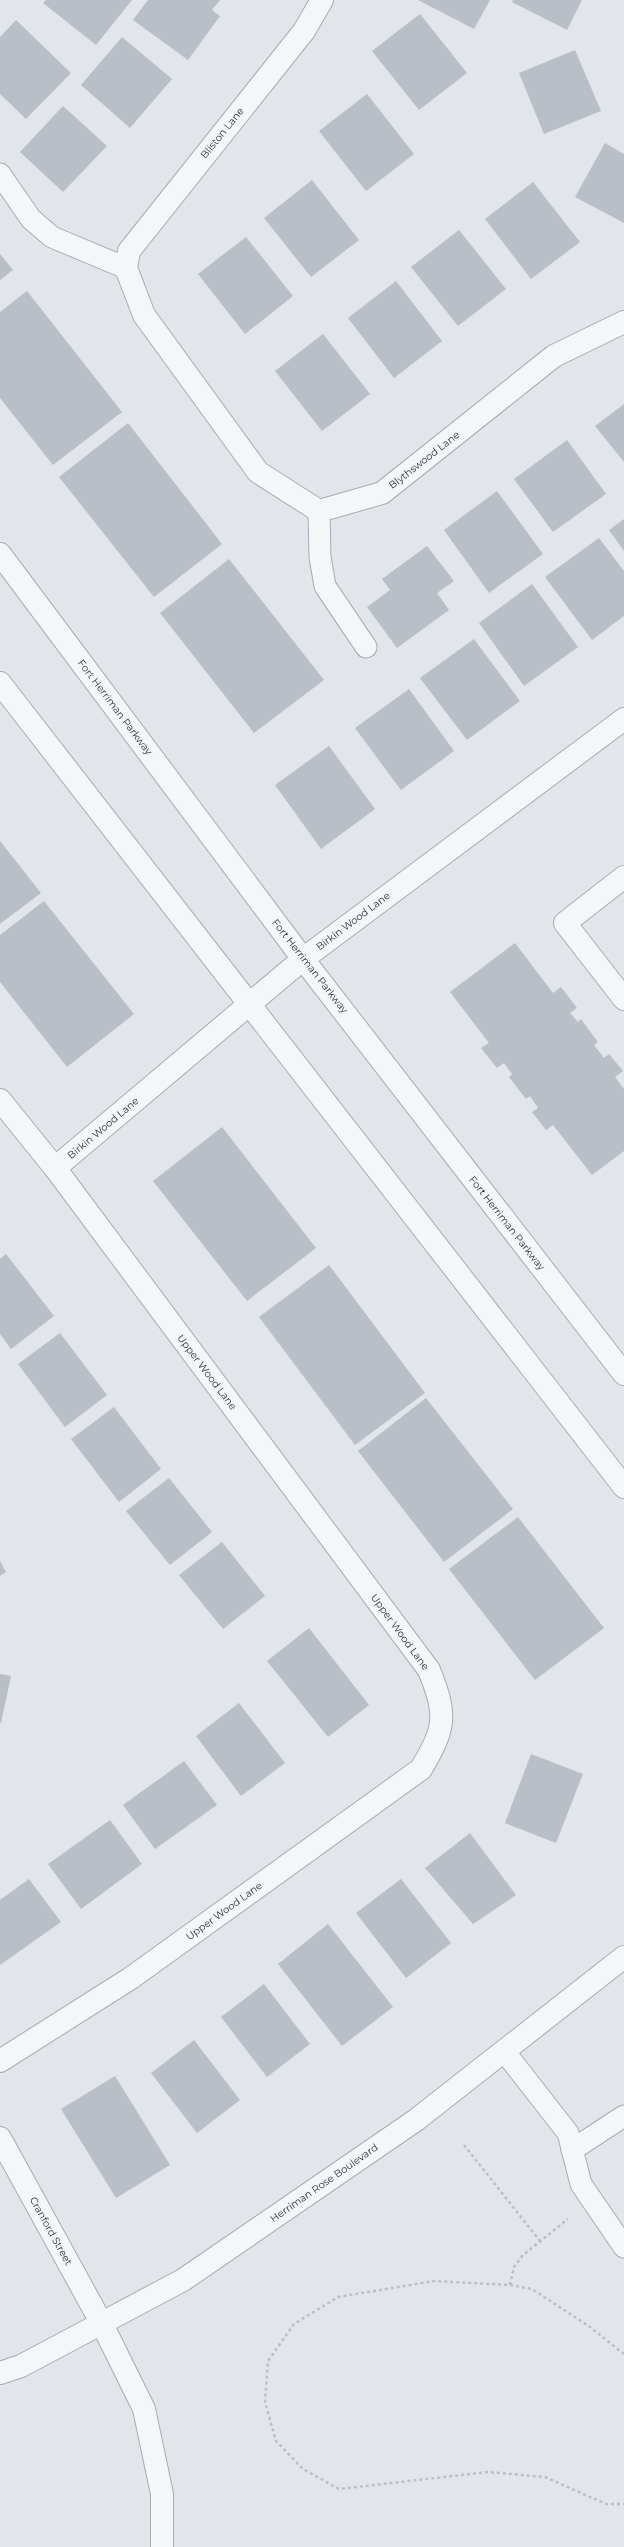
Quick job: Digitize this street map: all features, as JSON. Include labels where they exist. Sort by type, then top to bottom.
[{"type":"street","name":"Bliston Lane","points":[[126,268],[129,251],[304,31],[322,0]]},
{"type":"street","points":[[126,268],[144,315],[258,472],[319,511]]},
{"type":"street","name":"Blythswood Lane","points":[[319,511],[382,493],[554,356],[624,322]]},
{"type":"street","name":"Fort Herriman Parkway","points":[[0,554],[303,959],[624,1374]]},
{"type":"street","points":[[0,683],[624,1487]]},
{"type":"street","name":"Birkin Wood Lane","points":[[56,1168],[303,959],[624,719]]},
{"type":"street","points":[[624,877],[565,923],[624,999]]},
{"type":"street","name":"Upper Wood Lane","points":[[0,1100],[56,1168],[429,1670],[438,1694],[442,1724],[434,1747],[421,1769],[131,1978],[0,2061]]},
{"type":"street","name":"Herriman Rose Boulevard","points":[[0,2373],[21,2366],[184,2280],[416,2120],[624,1957]]},
{"type":"street","name":"Cranford Street","points":[[0,2138],[102,2324],[144,2409],[162,2494],[162,2547]]},
{"type":"lane","points":[[0,174],[31,219],[52,237],[126,268]]},
{"type":"lane","points":[[319,511],[320,557],[324,586],[366,647]]},
{"type":"lane","points":[[504,2051],[568,2133],[582,2184],[624,2246]]},
{"type":"lane","points":[[572,2150],[624,2116]]},
{"type":"path","points":[[464,2145],[540,2241]]},
{"type":"path","points":[[510,2285],[514,2267],[523,2255],[570,2217]]},
{"type":"path","points":[[624,2354],[590,2327],[532,2289],[510,2285],[434,2281],[338,2297],[294,2324],[268,2361],[265,2402],[276,2441],[303,2469],[340,2489],[488,2472],[545,2476],[606,2504],[624,2504]]},
{"type":"building","points":[[46,0],[132,0],[96,45],[43,3]]},
{"type":"building","points":[[148,0],[220,0],[212,10],[220,16],[188,60],[133,20]]},
{"type":"building","points":[[418,0],[490,0],[474,29]]},
{"type":"building","points":[[513,0],[582,0],[567,30],[512,2]]},
{"type":"building","points":[[420,14],[467,73],[419,110],[372,51]]},
{"type":"building","points":[[16,20],[71,73],[26,119],[0,94],[0,37]]},
{"type":"building","points":[[122,37],[172,79],[130,128],[81,85]]},
{"type":"building","points":[[575,50],[601,111],[544,134],[519,73]]},
{"type":"building","points":[[367,94],[414,154],[366,191],[319,131]]},
{"type":"building","points":[[63,106],[107,146],[63,192],[20,152]]},
{"type":"building","points":[[605,143],[624,154],[624,223],[575,197]]},
{"type":"building","points":[[312,180],[359,240],[311,277],[264,218]]},
{"type":"building","points":[[533,182],[580,242],[531,279],[485,219]]},
{"type":"building","points":[[459,230],[506,289],[458,326],[411,267]]},
{"type":"building","points":[[246,237],[293,296],[245,334],[198,274]]},
{"type":"building","points":[[0,254],[13,270],[0,280]]},
{"type":"building","points":[[396,281],[442,341],[394,378],[348,318]]},
{"type":"building","points":[[27,291],[122,412],[53,465],[0,398],[0,312]]},
{"type":"building","points":[[323,334],[370,394],[322,431],[275,371]]},
{"type":"building","points":[[624,404],[624,462],[595,426]]},
{"type":"building","points":[[128,423],[222,544],[154,597],[59,477]]},
{"type":"building","points":[[567,440],[606,494],[553,532],[514,479]]},
{"type":"building","points":[[497,491],[543,554],[489,593],[444,530]]},
{"type":"building","points":[[624,519],[624,551],[609,530]]},
{"type":"building","points":[[599,538],[624,571],[624,616],[592,640],[545,577]]},
{"type":"building","points":[[427,546],[454,581],[437,593],[449,610],[397,648],[367,607],[390,590],[382,579]]},
{"type":"building","points":[[229,559],[324,680],[254,733],[160,613]]},
{"type":"building","points":[[532,584],[578,647],[524,686],[479,623]]},
{"type":"building","points":[[474,639],[520,701],[467,740],[420,678]]},
{"type":"building","points":[[409,689],[454,751],[401,790],[355,728]]},
{"type":"building","points":[[329,746],[375,809],[321,849],[275,785]]},
{"type":"building","points":[[0,841],[41,893],[0,924]]},
{"type":"building","points":[[44,901],[134,1014],[67,1067],[0,982],[0,935]]},
{"type":"building","points":[[515,943],[553,993],[561,987],[577,1008],[570,1013],[578,1022],[581,1019],[598,1042],[594,1045],[604,1058],[609,1054],[623,1071],[615,1077],[624,1089],[624,1151],[592,1175],[553,1125],[546,1130],[532,1112],[538,1108],[530,1096],[526,1099],[509,1077],[512,1074],[504,1063],[497,1068],[481,1048],[489,1043],[450,992]]},
{"type":"building","points":[[222,1127],[316,1248],[247,1301],[153,1181]]},
{"type":"building","points":[[6,1254],[54,1316],[11,1349],[0,1334],[0,1259]]},
{"type":"building","points":[[329,1265],[425,1393],[355,1445],[259,1317]]},
{"type":"building","points":[[60,1333],[107,1395],[65,1427],[18,1364]]},
{"type":"building","points":[[426,1398],[513,1509],[444,1562],[358,1451]]},
{"type":"building","points":[[114,1407],[161,1469],[119,1502],[71,1439]]},
{"type":"building","points":[[169,1478],[212,1532],[170,1565],[126,1511]]},
{"type":"building","points":[[518,1517],[604,1628],[535,1680],[449,1569]]},
{"type":"building","points":[[222,1542],[265,1596],[223,1629],[179,1575]]},
{"type":"building","points":[[0,1561],[6,1572],[0,1576]]},
{"type":"building","points":[[309,1628],[369,1705],[328,1737],[267,1661]]},
{"type":"building","points":[[0,1674],[11,1676],[1,1723],[0,1723]]},
{"type":"building","points":[[239,1703],[285,1763],[241,1796],[196,1736]]},
{"type":"building","points":[[531,1754],[583,1774],[556,1843],[505,1823]]},
{"type":"building","points":[[184,1761],[217,1805],[155,1849],[123,1805]]},
{"type":"building","points":[[110,1820],[142,1864],[81,1909],[48,1864]]},
{"type":"building","points":[[470,1833],[516,1895],[473,1924],[425,1868]]},
{"type":"building","points":[[29,1879],[61,1922],[0,1965],[0,1900]]},
{"type":"building","points":[[401,1879],[451,1943],[406,1978],[356,1913]]},
{"type":"building","points":[[328,1924],[393,2007],[342,2046],[278,1964]]},
{"type":"building","points":[[264,1984],[310,2044],[267,2077],[221,2017]]},
{"type":"building","points":[[194,2040],[240,2100],[197,2133],[151,2073]]},
{"type":"building","points":[[115,2076],[170,2165],[116,2198],[61,2109]]}]
